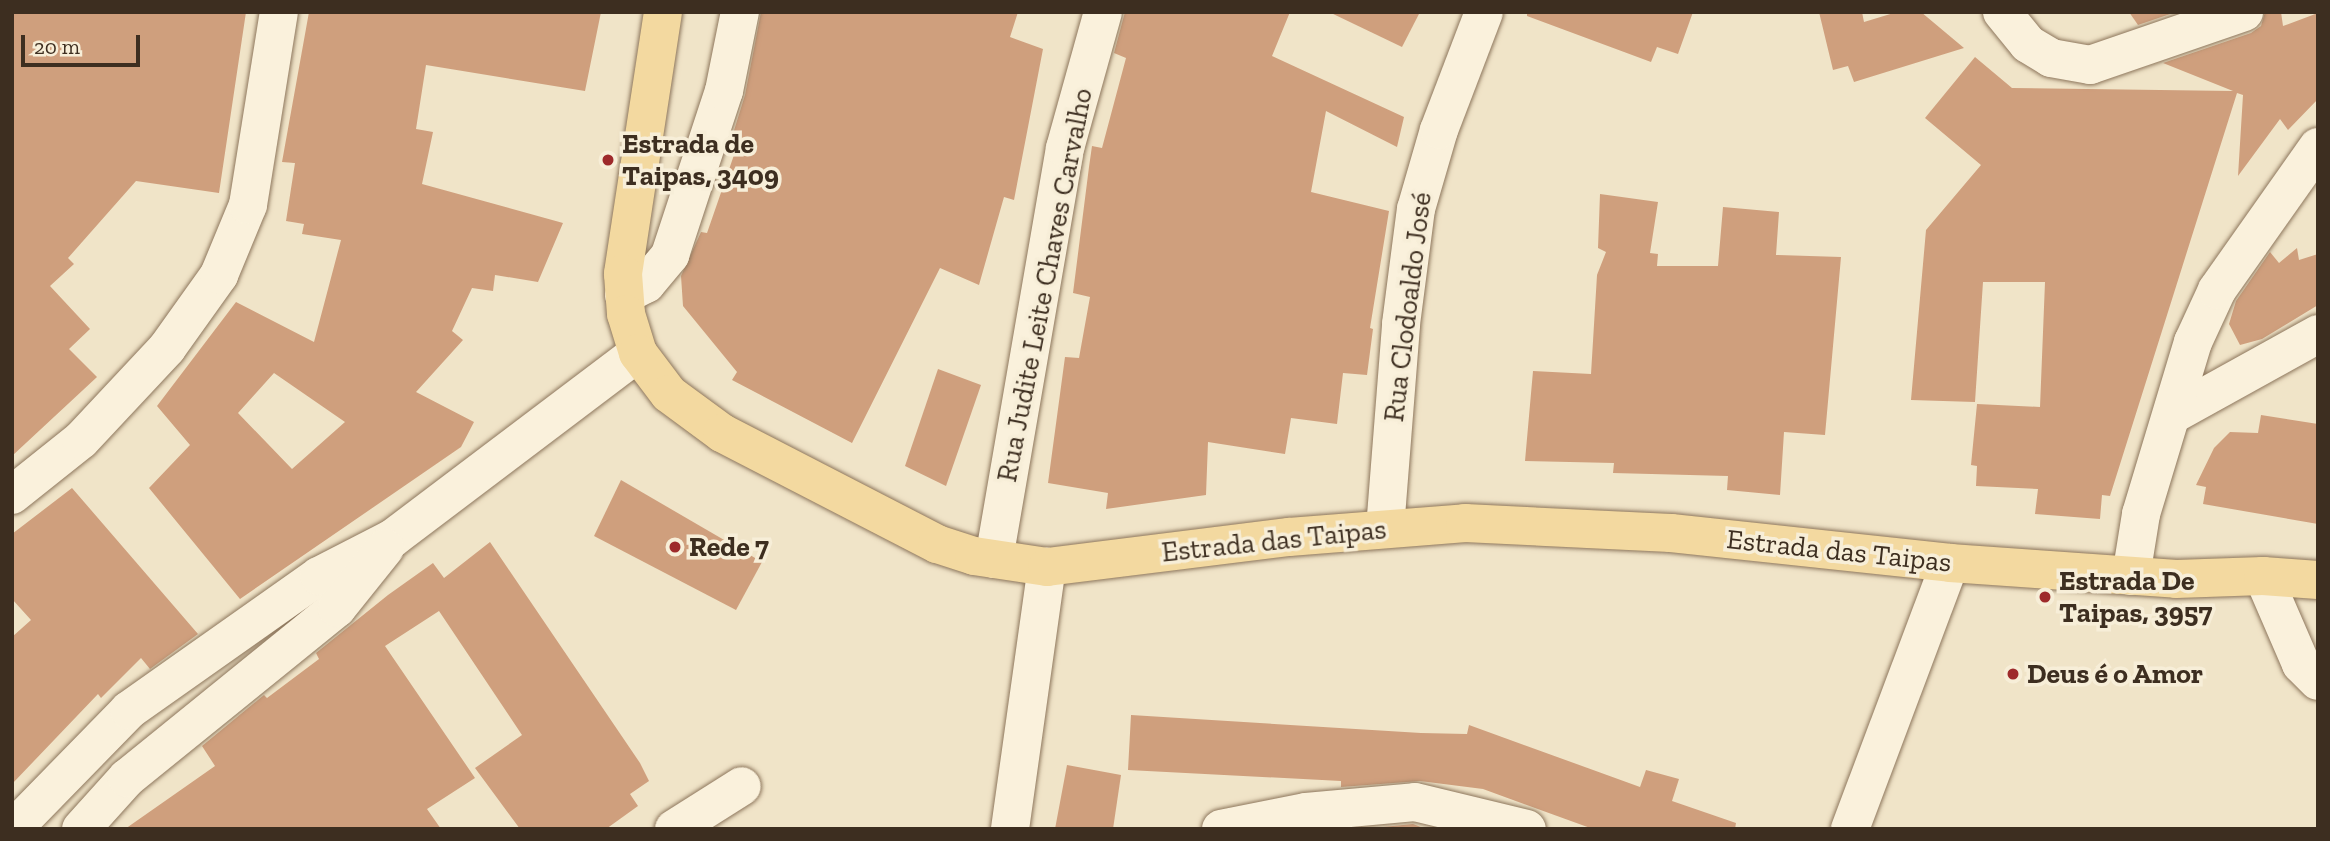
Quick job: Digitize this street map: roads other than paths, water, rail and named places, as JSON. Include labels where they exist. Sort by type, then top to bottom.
[{"type":"main road","name":"Estrada das Taipas","points":[[663,12],[630,219],[624,295],[638,353],[669,394],[722,433],[937,544],[994,559],[1046,567],[1385,529],[1465,523],[1671,533],[1950,563],[2131,576],[2263,576],[2318,580]]},
{"type":"street","points":[[12,495],[81,439],[167,348],[219,275],[248,205],[279,12]]},
{"type":"street","points":[[624,295],[646,284],[670,255],[724,91],[740,12]]},
{"type":"street","name":"Rua Judite Leite Chaves Carvalho","points":[[994,559],[1065,148],[1103,12]]},
{"type":"street","name":"Rua Clodoaldo José","points":[[1385,529],[1401,324],[1416,209],[1439,130],[1484,12]]},
{"type":"street","points":[[2001,12],[2028,44],[2051,58],[2090,65],[2244,12]]},
{"type":"street","points":[[2131,576],[2141,514],[2193,342],[2217,290],[2278,197],[2318,147]]},
{"type":"street","points":[[2172,415],[2318,334]]},
{"type":"street","points":[[13,829],[130,710],[319,576],[393,538],[638,353]]},
{"type":"street","points":[[81,829],[127,778],[337,608],[393,538]]},
{"type":"street","points":[[1850,829],[1950,563]]},
{"type":"street","points":[[1010,829],[1046,567]]},
{"type":"street","points":[[2263,576],[2301,664],[2318,681]]},
{"type":"street","points":[[674,829],[742,786]]},
{"type":"street","points":[[1221,829],[1383,802],[1415,802],[1507,826]]},
{"type":"place","name":"Estrada de Taipas, 3409","points":[[608,160]]},
{"type":"place","name":"Rede 7","points":[[675,547]]},
{"type":"place","name":"Estrada De Taipas, 3957","points":[[2045,597]]},
{"type":"place","name":"Deus é o Amor","points":[[2013,674]]}]
